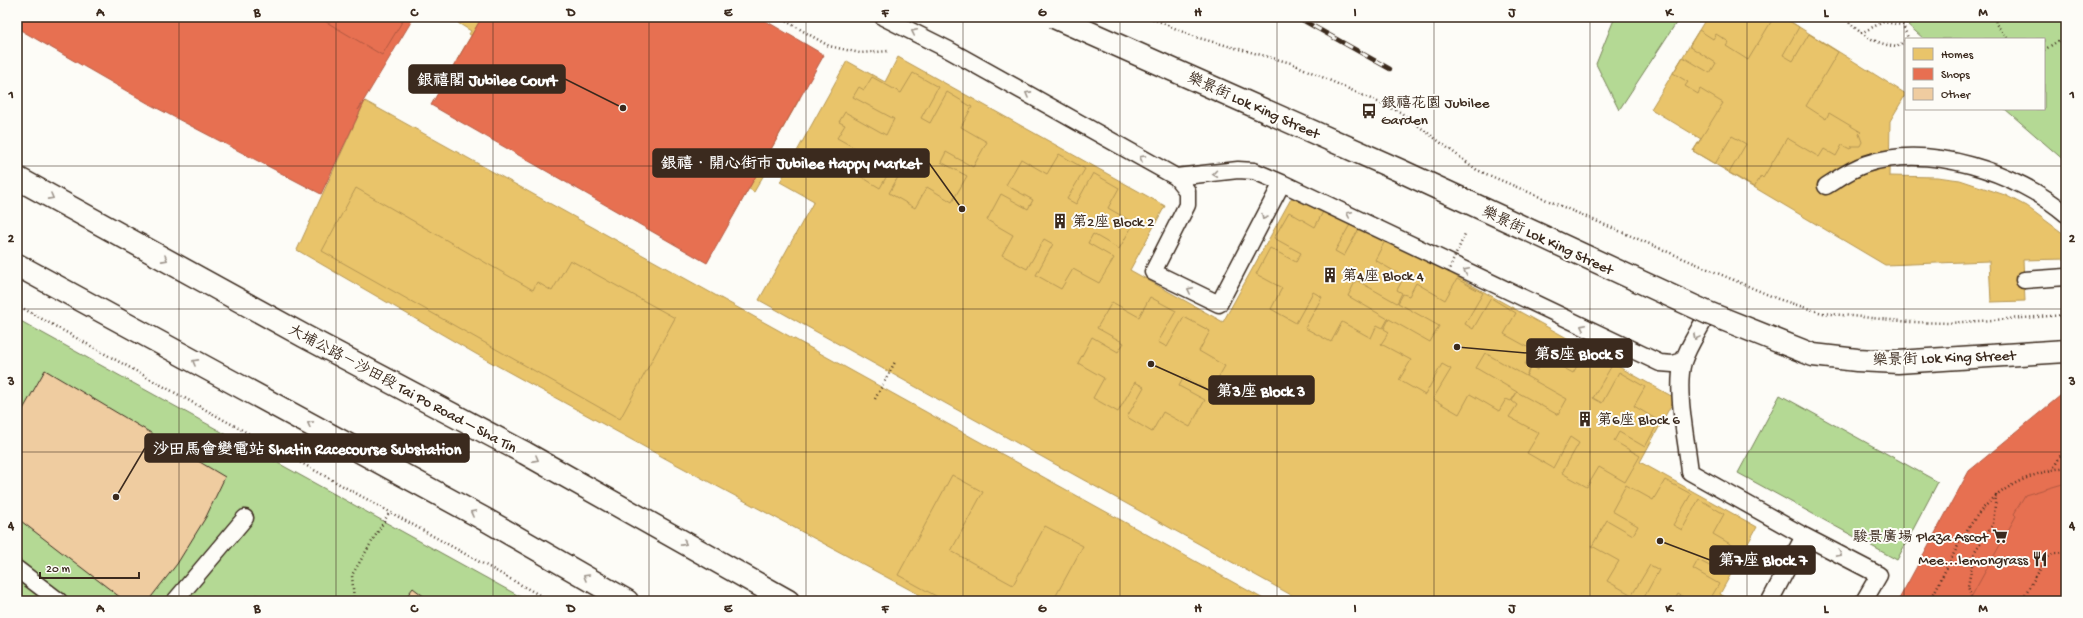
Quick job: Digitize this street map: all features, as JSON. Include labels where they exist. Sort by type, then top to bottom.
[{"type":"main road","name":"樂景街 Lok King Street","points":[[1054,17],[1401,171],[1555,244],[1708,313],[1813,355],[1857,360],[1898,362],[2066,351]]},
{"type":"main road","name":"大埔公路－沙田段 Tai Po Road – Sha Tin","points":[[17,178],[304,336],[525,453],[788,601]]},
{"type":"main road","points":[[17,265],[488,521],[627,601]]},
{"type":"lane","points":[[883,17],[949,50],[1176,177],[1187,191],[1187,205],[1153,272],[1219,304],[1282,183]]},
{"type":"lane","points":[[1826,186],[1845,173],[1866,164],[1891,159],[1942,160],[1975,166],[2019,182],[2043,196],[2066,214]]},
{"type":"lane","points":[[1176,177],[1238,170],[1254,171],[1660,364],[1680,388]]},
{"type":"lane","points":[[2024,280],[2066,277]]},
{"type":"lane","points":[[1708,313],[1683,361],[1680,374],[1680,388],[1690,472],[1804,536],[1879,575],[1864,601]]},
{"type":"lane","points":[[1660,364],[1673,364],[1683,361]]},
{"type":"lane","points":[[175,601],[245,518]]},
{"type":"lane","points":[[1770,601],[1804,536]]},
{"type":"lane","points":[[17,569],[59,601]]},
{"type":"path","points":[[779,17],[829,46],[860,53],[894,50]]},
{"type":"path","points":[[1149,17],[1195,37],[1291,63],[1400,112],[1477,170],[1778,299],[1822,313],[1911,322],[1949,323],[2066,315]]},
{"type":"path","points":[[1843,17],[1861,33],[1880,44],[1897,48],[1905,40]]},
{"type":"path","points":[[1995,17],[1996,24],[2007,38]]},
{"type":"path","points":[[1861,33],[1883,22],[1903,25],[1908,38]]},
{"type":"path","points":[[2045,49],[2066,36]]},
{"type":"path","points":[[1448,272],[1465,234]]},
{"type":"path","points":[[17,305],[389,513],[550,601]]},
{"type":"path","points":[[874,399],[895,362]]},
{"type":"path","points":[[2053,468],[2066,446]]},
{"type":"path","points":[[1930,601],[1973,519],[1996,495],[2019,481],[2037,473],[2053,468],[2066,467]]},
{"type":"path","points":[[1972,601],[1968,586],[1975,551],[1993,524],[1996,495]]},
{"type":"path","points":[[354,601],[352,575],[389,513]]},
{"type":"path","points":[[2021,601],[2047,558],[2054,552],[2066,552]]},
{"type":"green space","points":[[1615,17],[1680,17],[1619,110],[1596,64]]},
{"type":"green space","points":[[1899,17],[2066,17],[2066,162],[2006,110],[2045,110],[2045,38],[1923,38]]},
{"type":"green space","points":[[17,319],[528,601],[17,601]]},
{"type":"green space","points":[[1780,395],[1938,482],[1897,560],[1738,473]]},
{"type":"building: Homes","points":[[462,17],[503,17],[611,79],[619,66],[632,73],[623,88],[753,163],[756,158],[769,166],[754,192],[743,185],[741,189],[736,186],[727,200],[701,186],[709,171],[697,164],[689,179],[665,165],[673,150],[653,139],[645,153],[619,139],[628,124],[617,119],[609,133],[584,118],[592,104],[580,97],[572,111],[549,98],[557,84],[537,72],[528,87],[504,72],[512,58],[501,52],[493,66],[467,51],[475,38],[469,34],[471,31],[458,23]]},
{"type":"building: Homes","points":[[482,17],[659,17],[800,98],[732,218],[457,60]]},
{"type":"building: Homes","points":[[1707,17],[1783,17],[1905,93],[1890,121],[1889,176],[1937,177],[1960,180],[2005,195],[2026,206],[2064,234],[2066,237],[2066,259],[2023,260],[2025,301],[1991,302],[1989,261],[1885,265],[1693,151],[1701,139],[1651,109]]},
{"type":"building: Homes","points":[[1774,17],[1783,17],[1799,27],[1783,55],[1793,61],[1809,34],[1838,52],[1806,106],[1826,119],[1829,113],[1861,132],[1859,134],[1862,142],[1860,146],[1852,146],[1850,149],[1842,145],[1836,156],[1824,149],[1819,157],[1787,138],[1763,178],[1761,176],[1754,188],[1729,173],[1746,144],[1732,136],[1715,164],[1693,151],[1723,103],[1700,89],[1698,94],[1685,86],[1688,82],[1673,73],[1683,57],[1710,73],[1716,63],[1689,46],[1699,30],[1713,39],[1716,34],[1729,42],[1726,46],[1748,60]]},
{"type":"building: Homes","points":[[898,57],[1165,206],[1130,270],[1223,322],[1297,188],[1675,398],[1640,462],[1757,527],[1720,594],[1732,601],[1302,601],[759,300],[814,201],[780,182],[847,61],[885,82]]},
{"type":"building: Homes","points":[[913,73],[938,87],[921,118],[930,123],[947,92],[972,107],[961,127],[987,142],[973,167],[946,152],[941,162],[967,176],[952,202],[927,187],[915,208],[889,193],[906,163],[897,158],[880,188],[855,173],[866,154],[837,138],[845,125],[839,122],[845,112],[886,135],[894,119],[853,97],[859,87],[864,90],[872,77],[901,93]]},
{"type":"building: Homes","points":[[365,101],[1267,601],[931,601],[670,461],[476,354],[297,250]]},
{"type":"building: Homes","name":"第2座 Block 2","points":[[1059,154],[1085,169],[1067,199],[1076,204],[1093,173],[1119,188],[1108,208],[1134,223],[1119,249],[1093,234],[1088,243],[1114,258],[1099,283],[1073,269],[1061,289],[1036,275],[1053,244],[1044,239],[1027,269],[1002,255],[1013,235],[987,220],[1001,194],[1028,209],[1033,200],[1006,185],[1021,159],[1047,174]]},
{"type":"building: Homes","points":[[356,188],[533,290],[537,282],[552,291],[570,260],[675,318],[620,419],[322,251]]},
{"type":"building: Homes","name":"第4座 Block 4","points":[[1326,206],[1352,221],[1335,251],[1344,256],[1361,225],[1386,239],[1375,260],[1404,277],[1397,290],[1402,293],[1397,303],[1356,280],[1348,296],[1388,319],[1383,328],[1377,325],[1371,338],[1342,322],[1331,342],[1305,328],[1322,297],[1313,292],[1296,323],[1271,309],[1282,288],[1256,274],[1270,248],[1296,262],[1301,253],[1274,238],[1289,212],[1315,227]]},
{"type":"building: Homes","points":[[1457,279],[1483,293],[1465,324],[1473,329],[1491,298],[1516,313],[1504,334],[1533,350],[1525,364],[1531,366],[1526,376],[1485,353],[1476,368],[1517,392],[1511,401],[1506,399],[1499,411],[1470,394],[1459,414],[1433,399],[1451,369],[1442,364],[1425,395],[1399,380],[1411,360],[1381,344],[1389,332],[1384,329],[1389,319],[1430,342],[1439,326],[1398,303],[1403,294],[1409,296],[1416,283],[1445,300]]},
{"type":"building: Homes","points":[[1150,297],[1176,311],[1158,342],[1167,347],[1184,317],[1210,331],[1199,351],[1225,366],[1210,392],[1184,377],[1179,386],[1205,400],[1190,427],[1163,412],[1152,432],[1127,417],[1144,387],[1135,382],[1118,412],[1093,398],[1104,378],[1078,363],[1092,337],[1118,352],[1124,343],[1097,328],[1112,302],[1139,317]]},
{"type":"building: Homes","name":"第6座 Block 6","points":[[1585,352],[1611,367],[1593,398],[1602,403],[1619,372],[1645,387],[1634,406],[1659,421],[1645,447],[1619,432],[1614,441],[1640,456],[1625,482],[1599,467],[1587,487],[1562,473],[1579,443],[1570,437],[1553,468],[1527,453],[1539,433],[1509,417],[1517,405],[1512,401],[1517,392],[1558,415],[1567,399],[1526,376],[1531,366],[1537,370],[1544,357],[1573,373]]},
{"type":"building: Homes","points":[[952,475],[983,492],[951,551],[1013,585],[1045,526],[1083,546],[1053,601],[945,601],[898,575]]},
{"type":"building: Homes","points":[[1665,480],[1691,494],[1673,525],[1682,530],[1699,499],[1724,514],[1713,534],[1739,549],[1725,574],[1698,560],[1693,569],[1719,584],[1709,601],[1690,601],[1678,594],[1674,601],[1642,601],[1659,570],[1650,565],[1632,595],[1607,581],[1619,561],[1592,546],[1607,520],[1633,535],[1638,526],[1612,511],[1626,485],[1653,500]]},
{"type":"building: Homes","points":[[256,594],[265,601],[251,601]]},
{"type":"building: Shops","points":[[17,17],[414,17],[358,110],[365,101],[321,194],[151,105],[17,28]]},
{"type":"building: Shops","points":[[318,17],[405,17],[382,55]]},
{"type":"building: Shops","points":[[482,17],[759,17],[824,55],[707,263],[431,105]]},
{"type":"building: Shops","name":"駿景廣場 Plaza Ascot","points":[[2066,391],[2066,601],[1898,601],[1969,471]]},
{"type":"building: Shops","points":[[2066,483],[2066,601],[1969,601],[2016,516],[2014,514],[2025,495]]},
{"type":"building: Other","points":[[45,370],[225,477],[206,517],[177,564],[148,601],[125,601],[17,518],[17,420]]},
{"type":"building: Other","points":[[413,588],[430,601],[403,601]]},
{"type":"railway","points":[[1297,17],[1390,69]]},
{"type":"place","name":"銀禧閣 Jubilee Court","points":[[623,108]]},
{"type":"place","name":"銀禧花園 Jubilee Garden","points":[[1369,111]]},
{"type":"place","name":"銀禧．開心街市 Jubilee Happy Market","points":[[962,209]]},
{"type":"place","name":"第2座 Block 2","points":[[1060,221]]},
{"type":"place","name":"第4座 Block 4","points":[[1330,275]]},
{"type":"place","name":"第5座 Block 5","points":[[1457,347]]},
{"type":"place","name":"第3座 Block 3","points":[[1151,364]]},
{"type":"place","name":"第6座 Block 6","points":[[1585,419]]},
{"type":"place","name":"沙田馬會變電站 Shatin Racecourse Substation","points":[[116,497]]},
{"type":"place","name":"駿景廣場 Plaza Ascot","points":[[2000,536]]},
{"type":"place","name":"第7座 Block 7","points":[[1660,541]]},
{"type":"place","name":"Mee...lemongrass","points":[[2040,559]]}]
